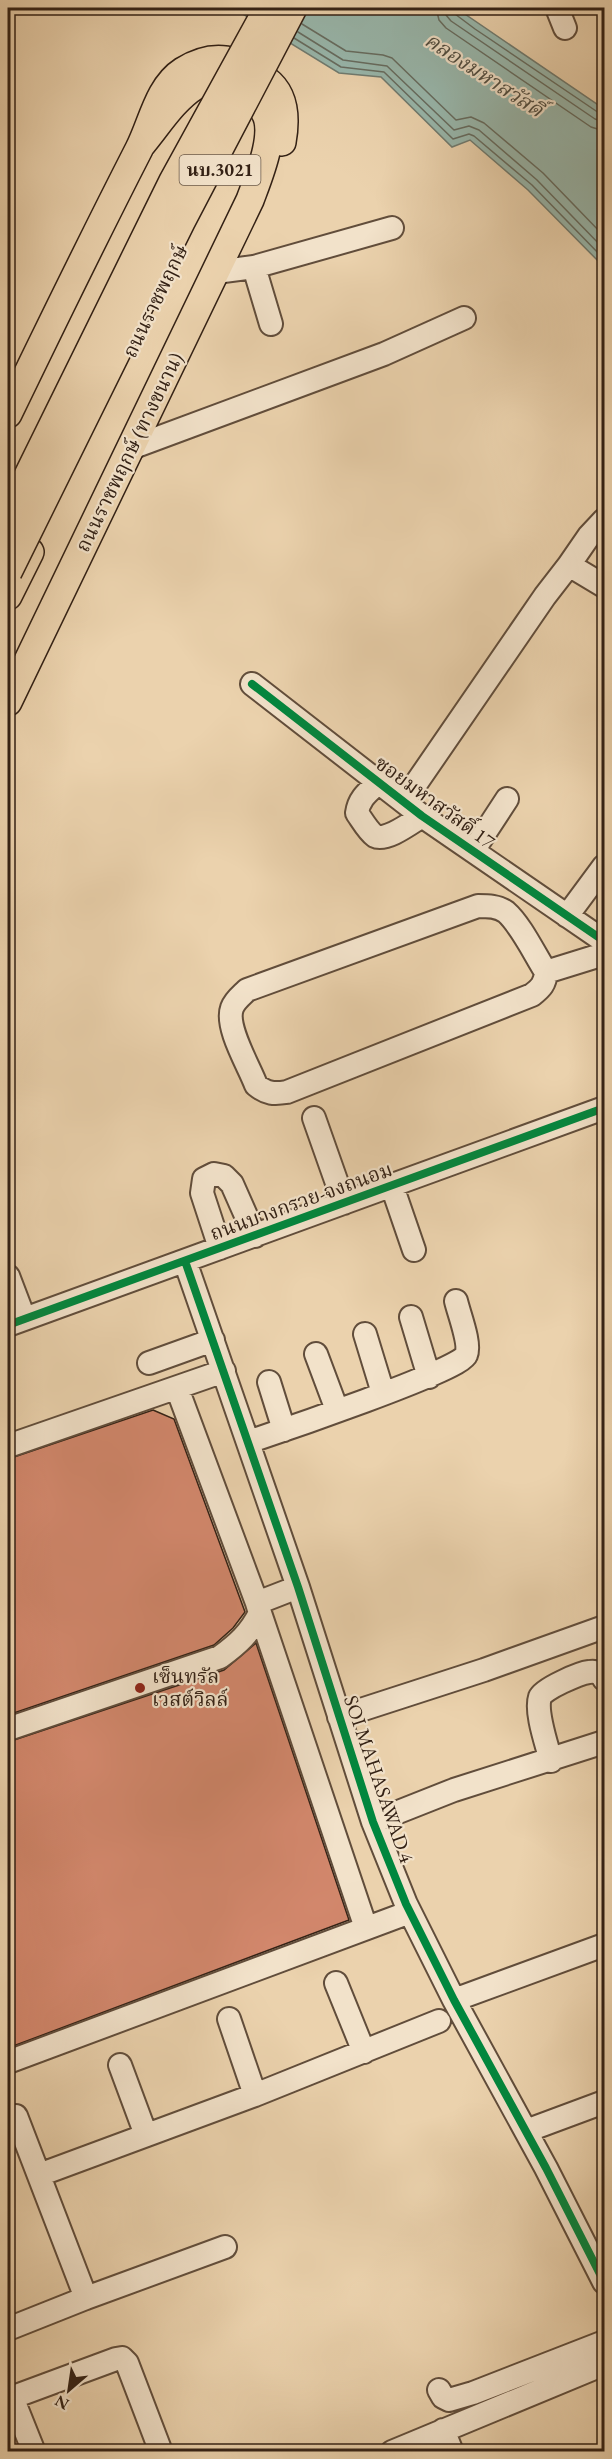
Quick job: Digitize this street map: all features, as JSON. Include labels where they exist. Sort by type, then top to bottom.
[{"type":"main road","name":"นบ.3021","points":[[8,492],[97,311],[256,8]]},
{"type":"main road","points":[[8,516],[173,181],[268,8]]},
{"type":"main road","points":[[8,572],[181,222],[293,8]]},
{"type":"main road","name":"ถนนราชพฤกษ์","points":[[8,596],[251,108],[304,8]]},
{"type":"main road","name":"ถนนราชพฤกษ์ (ทางขนาน)","points":[[8,414],[142,144],[165,90],[181,72],[196,64],[218,58],[247,66],[271,83],[282,99],[285,123],[281,150],[272,172],[250,200],[8,702]]},
{"type":"street","points":[[216,272],[254,267],[392,228]]},
{"type":"street","points":[[254,267],[271,324]]},
{"type":"street","points":[[131,448],[384,354],[464,318]]},
{"type":"street","points":[[404,801],[545,596],[589,536],[604,520]]},
{"type":"street","points":[[569,565],[604,586]]},
{"type":"street","name":"ซอยมหาสวัสดิ์ 17","points":[[252,684],[422,816],[604,941]]},
{"type":"street","points":[[379,782],[361,798],[357,813],[373,835],[388,836],[422,816]]},
{"type":"street","points":[[472,851],[507,799]]},
{"type":"street","points":[[567,916],[604,866]]},
{"type":"street","points":[[478,906],[492,906],[505,911],[546,972],[541,988],[532,995],[280,1093],[264,1092],[256,1084],[231,1025],[231,1011],[236,1001],[247,990],[478,906]]},
{"type":"street","points":[[546,972],[604,954]]},
{"type":"street","name":"ถนนบางกรวย-จงถนอม","points":[[16,1322],[604,1108]]},
{"type":"street","points":[[314,1118],[344,1203]]},
{"type":"street","points":[[220,1248],[202,1193],[204,1179],[214,1174],[224,1176],[232,1184],[255,1236]]},
{"type":"street","points":[[392,1186],[414,1250]]},
{"type":"street","name":"SOI MAHASAWAD 4","points":[[185,1261],[298,1587],[373,1822],[410,1911],[454,2000],[526,2131],[604,2282]]},
{"type":"street","points":[[8,1276],[16,1322]]},
{"type":"street","points":[[248,1442],[429,1377],[462,1361],[467,1354],[467,1343],[456,1301]]},
{"type":"street","points":[[411,1317],[429,1377]]},
{"type":"street","points":[[365,1334],[383,1393]]},
{"type":"street","points":[[149,1364],[213,1340]]},
{"type":"street","points":[[316,1354],[337,1410]]},
{"type":"street","points":[[8,1446],[224,1371]]},
{"type":"street","points":[[269,1382],[285,1430]]},
{"type":"street","points":[[177,1388],[259,1608],[366,1928]]},
{"type":"street","points":[[8,1729],[220,1656],[243,1640],[259,1608],[298,1587]]},
{"type":"street","points":[[339,1717],[484,1670],[604,1627]]},
{"type":"street","points":[[551,1761],[539,1709],[540,1697],[544,1690],[587,1672],[598,1672],[604,1679]]},
{"type":"street","points":[[373,1822],[454,1790],[551,1761],[604,1742]]},
{"type":"street","points":[[8,2062],[410,1911]]},
{"type":"street","points":[[454,2000],[604,1945]]},
{"type":"street","points":[[336,1983],[364,2052]]},
{"type":"street","points":[[229,2019],[255,2095]]},
{"type":"street","points":[[39,2175],[255,2095],[439,2021]]},
{"type":"street","points":[[120,2065],[146,2135]]},
{"type":"street","points":[[526,2131],[604,2102]]},
{"type":"street","points":[[16,2116],[86,2298]]},
{"type":"street","points":[[8,2330],[86,2298],[225,2247]]},
{"type":"street","points":[[439,2390],[443,2397],[449,2400],[473,2393],[604,2342]]},
{"type":"street","points":[[34,2451],[10,2398],[122,2358],[127,2362],[161,2451]]},
{"type":"street","points":[[392,2451],[604,2364]]},
{"type":"street","points":[[443,2430],[452,2451]]},
{"type":"water","name":"คลองมหาสวัสดิ์","points":[[233,8],[456,8],[604,109],[604,267],[528,190],[470,140],[452,147],[381,77],[339,73]]},
{"type":"building","points":[[153,1410],[174,1419],[245,1612],[233,1628],[214,1645],[8,1715],[8,1459]]},
{"type":"building","points":[[256,1643],[349,1920],[8,2048],[8,1742],[224,1670]]},
{"type":"cycle path","points":[[252,684],[422,816],[604,941]]},
{"type":"cycle path","points":[[8,1325],[604,1108]]},
{"type":"cycle path","points":[[185,1261],[298,1587],[373,1822],[406,1904],[454,2000],[546,2168],[604,2282]]},
{"type":"place","name":"เซ็นทรัล เวสต์วิลล์","points":[[140,1688]]}]
